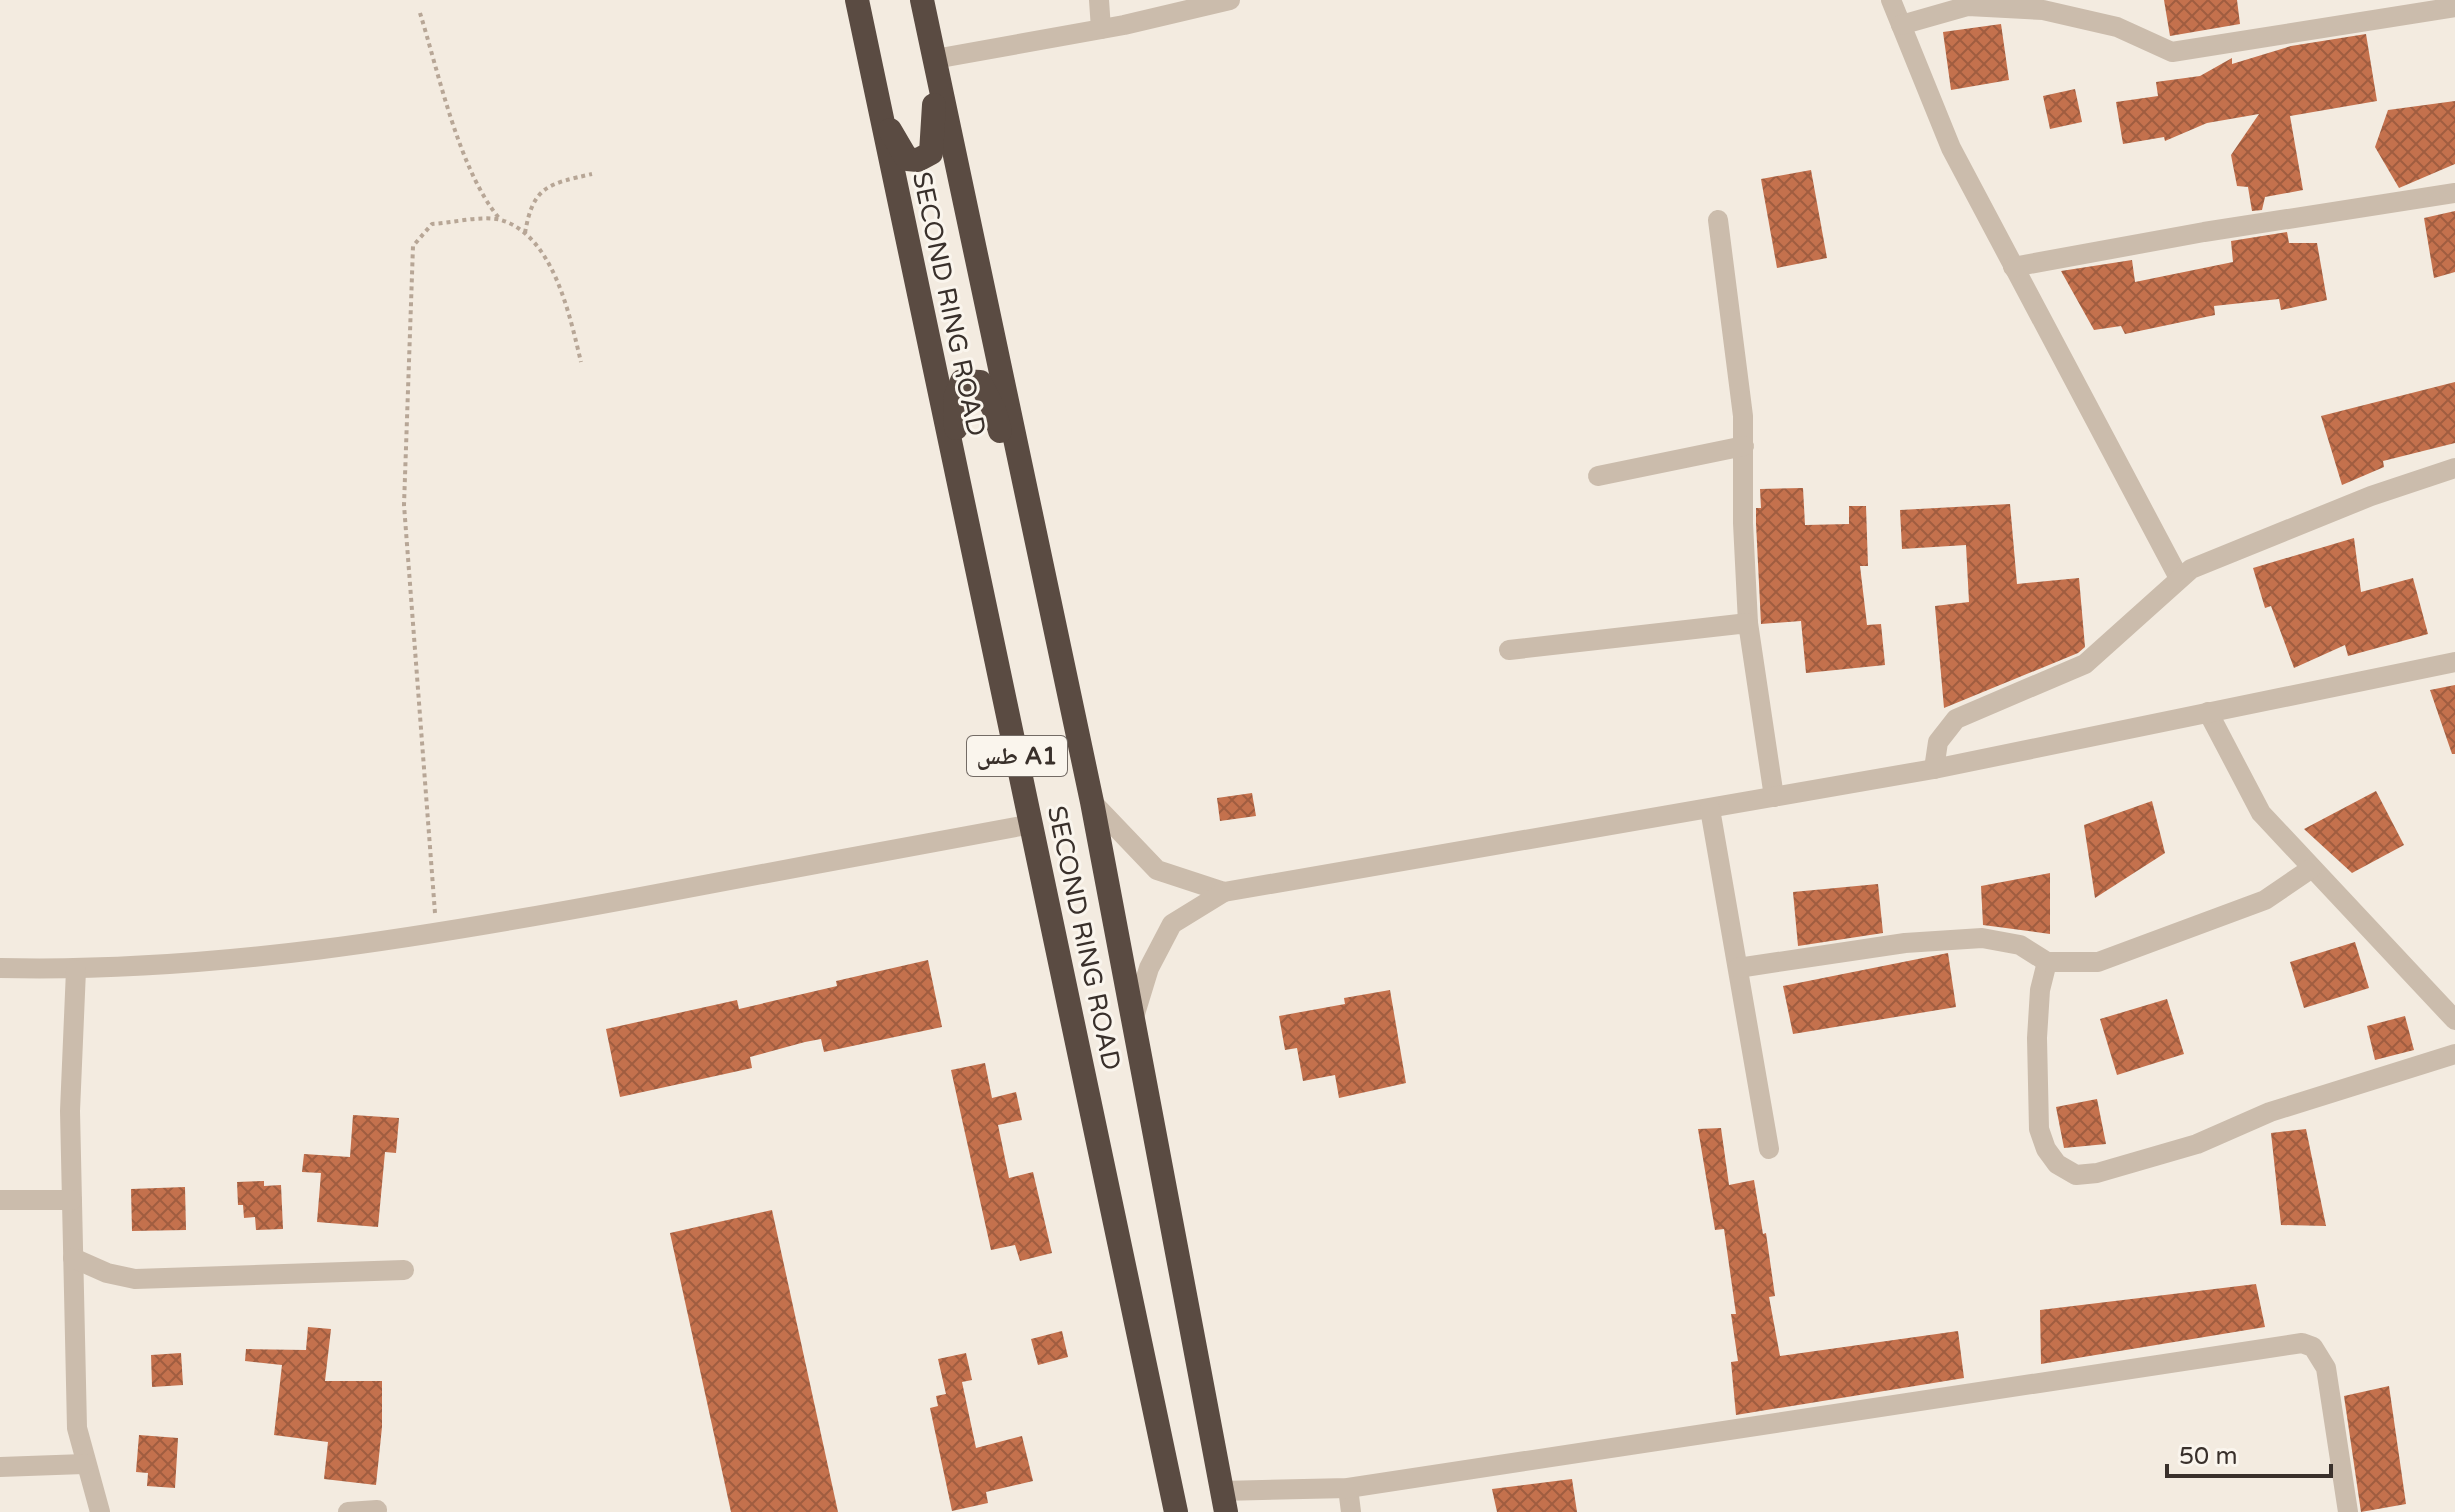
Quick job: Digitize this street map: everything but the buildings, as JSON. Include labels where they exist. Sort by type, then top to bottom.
[{"type":"highway","name":"SECOND RING ROAD","points":[[857,0],[1176,1512]]},
{"type":"highway","name":"SECOND RING ROAD","points":[[922,0],[1092,802],[1224,1502]]},
{"type":"highway","points":[[878,98],[896,143],[907,159],[918,160],[931,153],[935,59]]},
{"type":"highway","points":[[957,484],[955,398],[962,381],[980,382],[994,410],[1004,445],[1057,676],[1092,802]]},
{"type":"street","points":[[1099,0],[1101,29]]},
{"type":"street","points":[[935,59],[1101,29],[1230,0]]},
{"type":"street","points":[[1891,0],[1951,148],[2179,578]]},
{"type":"street","points":[[1901,25],[1968,6],[2043,10],[2117,27],[2172,52],[2455,7]]},
{"type":"street","points":[[2013,267],[2204,232],[2455,193]]},
{"type":"street","points":[[1718,220],[1734,327],[1744,446],[1741,479],[1746,509],[1743,523],[1748,623],[1774,797]]},
{"type":"street","points":[[1598,476],[1744,446]]},
{"type":"street","points":[[1934,769],[1938,742],[1956,719],[2085,664],[2179,578],[2206,560],[2371,496],[2455,468]]},
{"type":"street","points":[[1509,650],[1748,623]]},
{"type":"street","points":[[1134,1017],[1149,968],[1172,924],[1224,892],[1934,769],[2455,662]]},
{"type":"street","points":[[2208,712],[2261,813],[2455,1020]]},
{"type":"street","points":[[1092,802],[1157,870],[1224,892]]},
{"type":"street","points":[[1710,809],[1769,1149]]},
{"type":"street","points":[[0,968],[76,970],[299,954],[437,935],[1032,824]]},
{"type":"street","points":[[1738,968],[1905,943],[1982,938],[2020,945],[2047,962],[2098,962],[2265,900],[2312,868]]},
{"type":"street","points":[[2047,962],[2040,990],[2037,1038],[2039,1129],[2046,1149],[2057,1164],[2076,1175],[2097,1173],[2197,1144],[2270,1112],[2455,1054]]},
{"type":"street","points":[[76,970],[70,1111],[77,1428],[84,1464],[100,1512]]},
{"type":"street","points":[[0,1200],[72,1200]]},
{"type":"street","points":[[73,1258],[107,1273],[135,1279],[404,1270]]},
{"type":"street","points":[[1224,1502],[1348,1488],[2302,1343],[2313,1347],[2326,1368],[2348,1512]]},
{"type":"street","points":[[0,1467],[84,1464]]},
{"type":"street","points":[[1348,1488],[1351,1512]]},
{"type":"street","points":[[348,1512],[377,1510]]},
{"type":"path","points":[[420,13],[464,152],[484,200],[500,220],[525,234],[563,291],[581,362]]},
{"type":"path","points":[[525,234],[530,204],[550,184],[592,174]]},
{"type":"path","points":[[437,935],[404,505],[413,246],[432,224],[500,220]]}]
